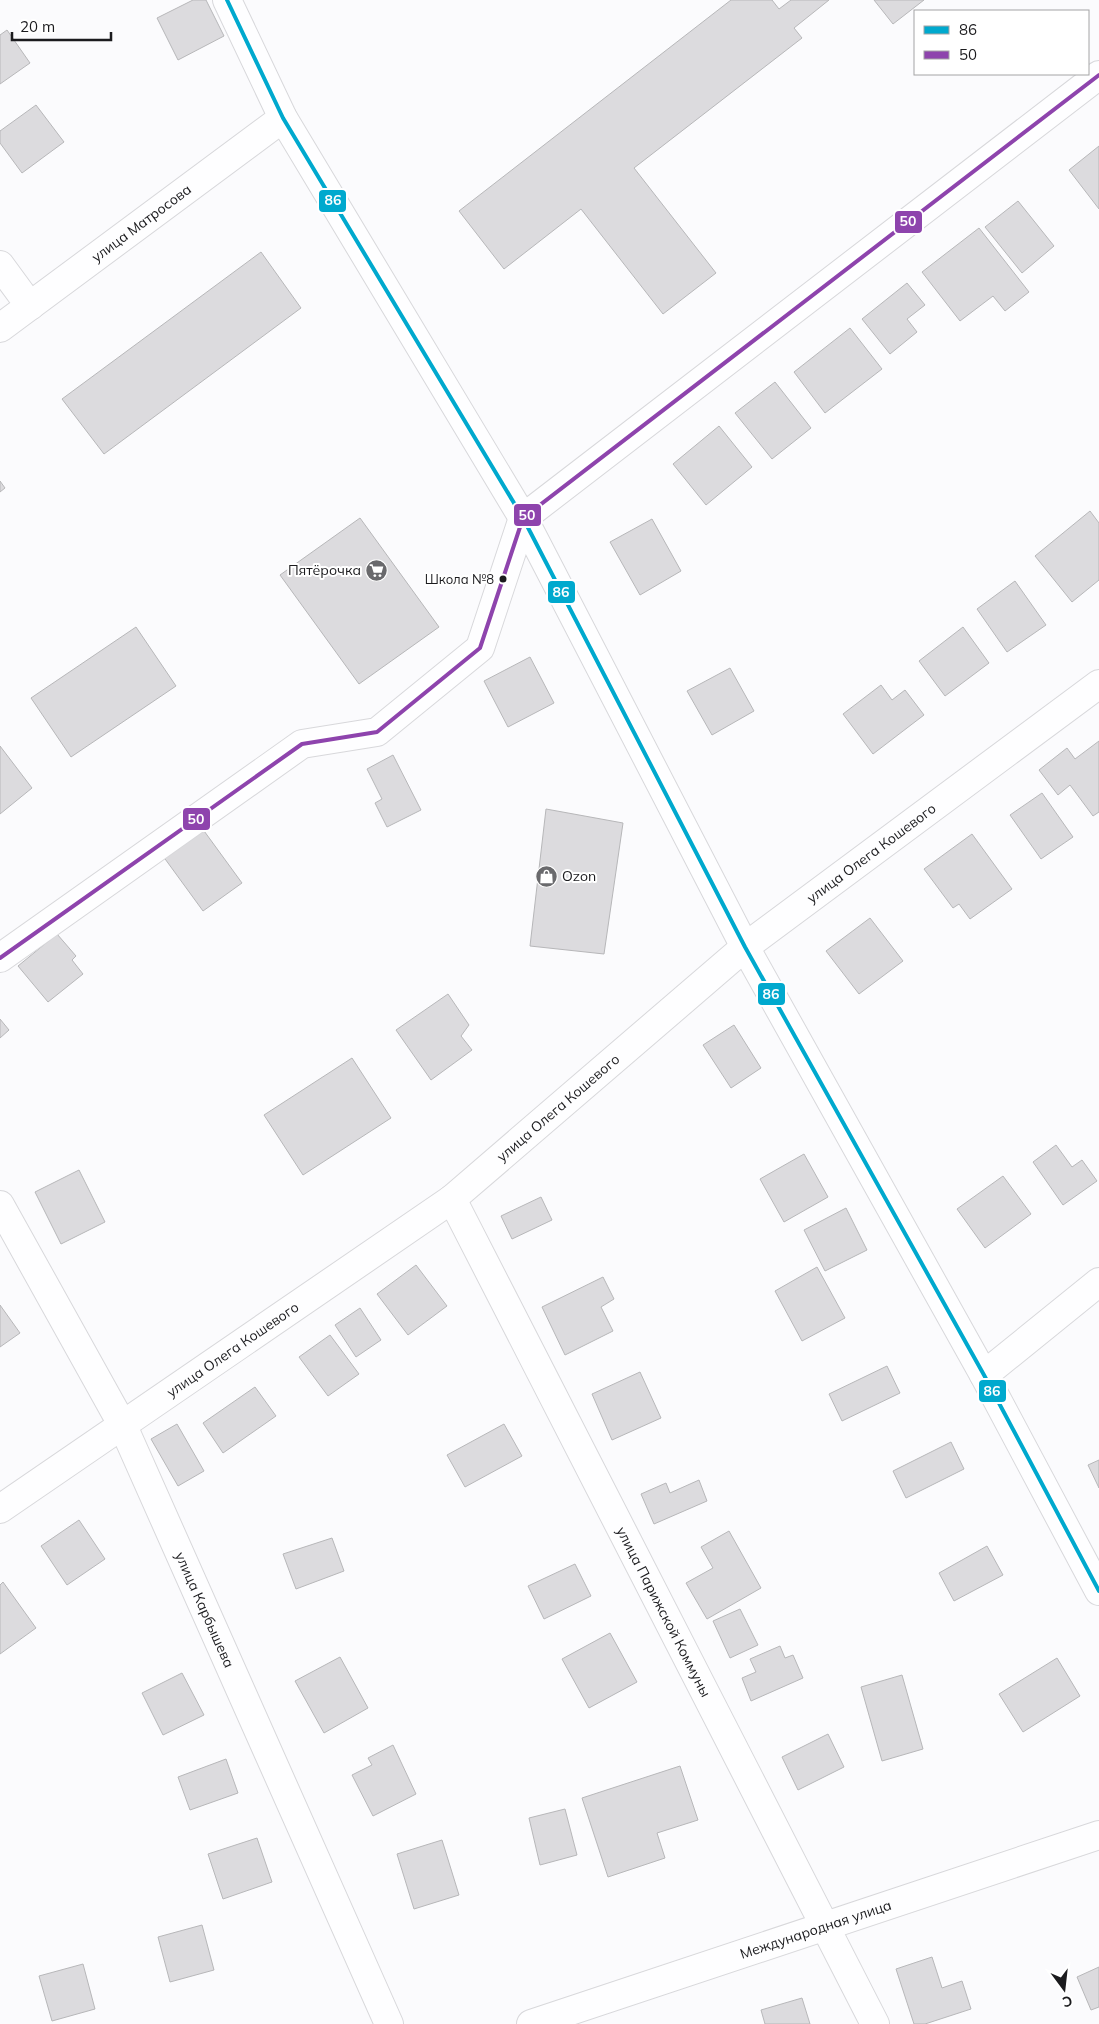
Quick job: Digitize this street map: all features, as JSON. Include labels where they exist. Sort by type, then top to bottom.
[{"type":"street","points":[[227,0],[283,118],[523,518],[745,947],[984,1375],[1099,1592]]},
{"type":"street","points":[[0,958],[302,744],[378,732],[480,648],[523,518],[1099,75]]},
{"type":"street","name":"улица Матросова","points":[[0,328],[283,118]]},
{"type":"street","points":[[0,265],[30,306]]},
{"type":"street","name":"улица Олега Кошевого","points":[[0,1509],[452,1199],[745,947],[1099,684]]},
{"type":"street","name":"улица Парижской Коммуны","points":[[452,1199],[875,2024]]},
{"type":"street","name":"улица Карбышева","points":[[0,1205],[123,1426],[389,2024]]},
{"type":"street","points":[[984,1375],[1099,1282]]},
{"type":"street","name":"Международная улица","points":[[532,2024],[1099,1835]]},
{"type":"building","points":[[193,0],[206,0],[224,36],[178,60],[157,18]]},
{"type":"building","points":[[731,0],[772,0],[779,9],[791,0],[829,0],[794,28],[802,38],[634,168],[716,273],[663,314],[581,209],[504,269],[459,211]]},
{"type":"building","points":[[874,0],[924,0],[893,24]]},
{"type":"building","points":[[7,30],[30,63],[0,84],[0,35]]},
{"type":"building","points":[[36,105],[64,142],[22,173],[0,143],[0,131]]},
{"type":"building","points":[[1099,146],[1099,209],[1069,170]]},
{"type":"building","points":[[1018,201],[1054,246],[1022,273],[985,227]]},
{"type":"building","points":[[979,228],[1029,292],[1005,311],[993,296],[960,321],[922,272]]},
{"type":"building","points":[[261,252],[301,308],[104,454],[62,399]]},
{"type":"building","points":[[907,283],[925,305],[907,319],[917,332],[890,354],[862,319]]},
{"type":"building","points":[[850,328],[882,369],[825,413],[794,372]]},
{"type":"building","points":[[775,382],[811,428],[772,459],[735,413]]},
{"type":"building","points":[[719,426],[752,467],[706,505],[673,464]]},
{"type":"building","points":[[0,481],[5,488],[0,492]]},
{"type":"building","points":[[1090,511],[1099,523],[1099,580],[1072,602],[1035,556]]},
{"type":"building","points":[[360,518],[439,627],[359,684],[280,575]]},
{"type":"building","points":[[652,519],[681,571],[640,595],[610,542]]},
{"type":"building","points":[[1015,581],[1046,625],[1007,652],[977,609]]},
{"type":"building","points":[[136,627],[176,686],[71,757],[31,698]]},
{"type":"building","points":[[963,627],[989,663],[945,696],[919,661]]},
{"type":"building","points":[[530,657],[554,703],[508,727],[484,681]]},
{"type":"building","points":[[730,668],[754,711],[712,735],[687,691]]},
{"type":"building","points":[[881,685],[892,700],[905,690],[924,715],[873,754],[843,714]]},
{"type":"building","points":[[1099,741],[1099,812],[1093,816],[1070,785],[1058,795],[1039,770],[1067,748],[1075,759]]},
{"type":"building","points":[[0,746],[32,788],[0,814]]},
{"type":"building","points":[[393,755],[421,810],[387,827],[375,803],[382,799],[367,769]]},
{"type":"building","points":[[1042,793],[1073,837],[1041,859],[1010,815]]},
{"type":"building","points":[[546,809],[623,823],[604,954],[530,946]]},
{"type":"building","points":[[199,824],[242,883],[203,911],[160,852]]},
{"type":"building","points":[[972,834],[1012,889],[970,919],[959,904],[953,908],[924,869]]},
{"type":"building","points":[[870,918],[903,961],[859,994],[826,951]]},
{"type":"building","points":[[57,934],[76,956],[72,960],[83,974],[48,1002],[18,966]]},
{"type":"building","points":[[448,994],[469,1025],[461,1036],[472,1050],[431,1080],[396,1030]]},
{"type":"building","points":[[0,1019],[9,1030],[0,1038]]},
{"type":"building","points":[[734,1025],[761,1068],[731,1088],[703,1045]]},
{"type":"building","points":[[352,1058],[391,1118],[303,1175],[264,1115]]},
{"type":"building","points":[[1056,1145],[1072,1167],[1082,1160],[1097,1181],[1063,1205],[1033,1162]]},
{"type":"building","points":[[804,1154],[828,1197],[784,1222],[760,1179]]},
{"type":"building","points":[[79,1170],[105,1222],[61,1244],[35,1192]]},
{"type":"building","points":[[1003,1176],[1031,1214],[985,1248],[957,1209]]},
{"type":"building","points":[[541,1197],[552,1220],[512,1239],[501,1216]]},
{"type":"building","points":[[846,1208],[867,1250],[825,1271],[804,1230]]},
{"type":"building","points":[[416,1265],[447,1306],[408,1335],[377,1294]]},
{"type":"building","points":[[817,1267],[845,1318],[802,1341],[775,1291]]},
{"type":"building","points":[[603,1277],[614,1299],[601,1307],[613,1331],[565,1355],[542,1307]]},
{"type":"building","points":[[0,1305],[20,1333],[0,1347]]},
{"type":"building","points":[[360,1308],[381,1340],[356,1357],[335,1325]]},
{"type":"building","points":[[330,1335],[359,1374],[328,1396],[299,1357]]},
{"type":"building","points":[[887,1366],[900,1393],[842,1421],[829,1394]]},
{"type":"building","points":[[640,1372],[661,1418],[612,1440],[592,1394]]},
{"type":"building","points":[[255,1387],[276,1416],[223,1453],[203,1423]]},
{"type":"building","points":[[177,1424],[204,1471],[178,1486],[151,1439]]},
{"type":"building","points":[[504,1424],[522,1456],[465,1487],[447,1455]]},
{"type":"building","points":[[951,1442],[964,1469],[906,1498],[893,1471]]},
{"type":"building","points":[[1099,1460],[1099,1488],[1088,1465]]},
{"type":"building","points":[[699,1480],[707,1501],[654,1524],[641,1494],[666,1483],[670,1493]]},
{"type":"building","points":[[79,1520],[105,1559],[67,1585],[41,1546]]},
{"type":"building","points":[[729,1531],[761,1588],[707,1619],[686,1583],[713,1568],[701,1547]]},
{"type":"building","points":[[332,1538],[344,1571],[296,1589],[283,1554]]},
{"type":"building","points":[[987,1546],[1003,1575],[954,1601],[939,1573]]},
{"type":"building","points":[[575,1564],[591,1596],[544,1619],[528,1586]]},
{"type":"building","points":[[3,1582],[36,1628],[0,1654],[0,1585]]},
{"type":"building","points":[[740,1609],[758,1645],[730,1658],[713,1621]]},
{"type":"building","points":[[610,1633],[637,1682],[589,1708],[562,1659]]},
{"type":"building","points":[[780,1646],[785,1658],[793,1655],[803,1678],[751,1701],[742,1678],[756,1672],[750,1659]]},
{"type":"building","points":[[340,1657],[368,1708],[324,1733],[295,1681]]},
{"type":"building","points":[[1057,1658],[1080,1696],[1023,1732],[999,1694]]},
{"type":"building","points":[[182,1673],[204,1715],[163,1735],[142,1693]]},
{"type":"building","points":[[902,1675],[923,1749],[882,1761],[861,1687]]},
{"type":"building","points":[[828,1734],[844,1767],[798,1790],[782,1757]]},
{"type":"building","points":[[393,1745],[416,1794],[373,1816],[352,1775],[372,1765],[368,1758]]},
{"type":"building","points":[[226,1759],[238,1793],[190,1810],[178,1777]]},
{"type":"building","points":[[680,1766],[698,1820],[657,1833],[665,1858],[608,1877],[582,1798]]},
{"type":"building","points":[[565,1809],[577,1855],[540,1865],[529,1818]]},
{"type":"building","points":[[257,1838],[272,1882],[223,1899],[208,1854]]},
{"type":"building","points":[[442,1840],[459,1895],[414,1909],[397,1854]]},
{"type":"building","points":[[202,1925],[214,1970],[170,1982],[158,1937]]},
{"type":"building","points":[[932,1957],[942,1988],[962,1981],[971,2009],[925,2024],[914,2024],[896,1969]]},
{"type":"building","points":[[83,1964],[95,2009],[52,2021],[39,1976]]},
{"type":"building","points":[[1099,1967],[1099,2007],[1091,2010],[1077,1977]]},
{"type":"building","points":[[802,1998],[810,2024],[765,2024],[761,2010]]},
{"type":"transit line","name":"86","points":[[227,0],[283,118],[523,518],[745,947],[984,1375],[1099,1591]]},
{"type":"transit line","name":"50","points":[[0,958],[302,744],[377,732],[480,648],[523,518],[1099,75]]},
{"type":"place","name":"Пятёрочка","points":[[377,570]]},
{"type":"place","name":"Школа №8","points":[[503,579]]},
{"type":"place","name":"Ozon","points":[[546,876]]}]
